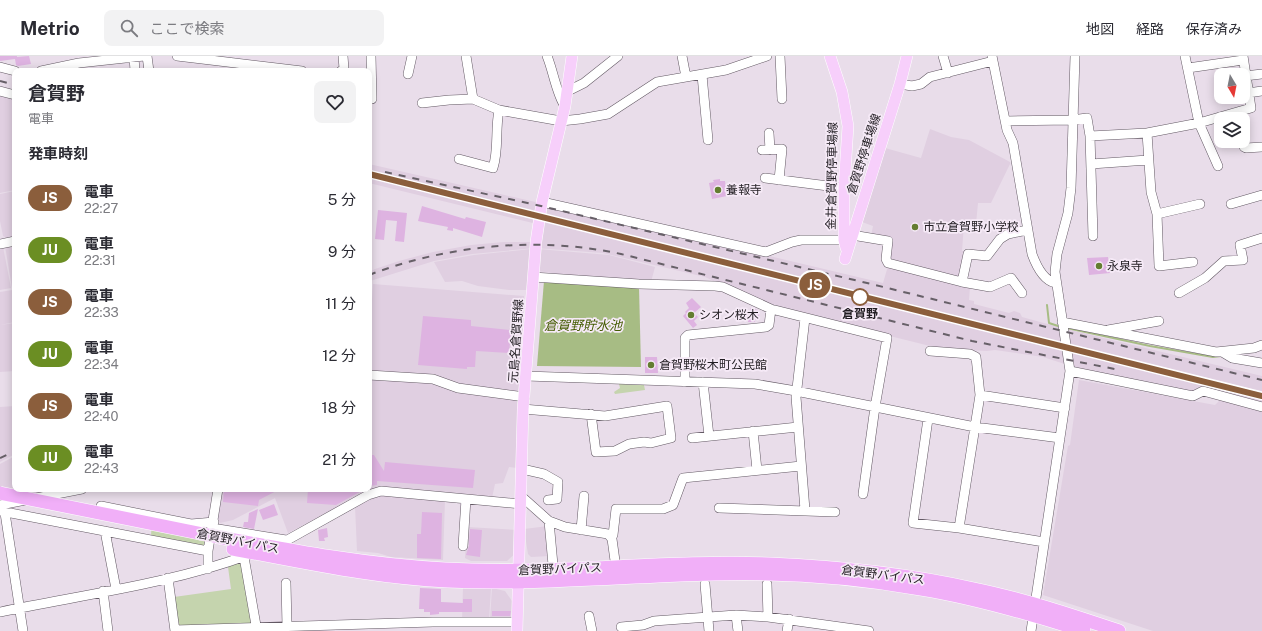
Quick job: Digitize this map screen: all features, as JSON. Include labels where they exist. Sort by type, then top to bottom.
[{"type":"highway","name":"倉賀野バイパス","points":[[0,493],[214,537],[445,581],[616,568],[753,564],[872,572],[973,588],[1034,609],[1084,631]]},
{"type":"highway","name":"倉賀野バイパス","points":[[1,508],[214,537]]},
{"type":"highway","points":[[246,556],[298,569],[367,580],[384,570],[376,557],[284,542]]},
{"type":"highway","name":"倉賀野バイパス","points":[[519,576],[716,574],[819,577],[922,589],[1034,609],[1119,631]]},
{"type":"main road","name":"元島名倉賀野線","points":[[517,627],[523,409],[538,224],[565,106],[572,56]]},
{"type":"main road","name":"金井倉賀野停車場線","points":[[830,56],[842,92],[848,126],[844,188],[847,246]]},
{"type":"main road","name":"倉賀野停車場線","points":[[847,246],[900,84],[907,56]]},
{"type":"street","points":[[54,68],[96,58],[146,56],[148,68]]},
{"type":"street","points":[[177,56],[193,57],[260,68]]},
{"type":"street","points":[[343,56],[344,68]]},
{"type":"street","points":[[371,56],[371,68]]},
{"type":"street","points":[[408,74],[412,56]]},
{"type":"street","points":[[466,56],[473,99]]},
{"type":"street","points":[[547,56],[554,73],[560,100],[565,106]]},
{"type":"street","points":[[568,91],[584,83],[618,56]]},
{"type":"street","points":[[682,56],[686,77]]},
{"type":"street","points":[[422,104],[448,100],[473,99],[499,110],[561,120],[608,114],[657,82],[726,70],[766,56]]},
{"type":"street","points":[[780,56],[782,99]]},
{"type":"street","points":[[943,56],[948,73]]},
{"type":"street","points":[[1031,631],[1070,371],[1055,283],[1057,254],[1068,213],[1072,188],[1072,120],[1075,56]]},
{"type":"street","points":[[1185,56],[1199,123],[1218,166]]},
{"type":"street","points":[[134,57],[135,68]]},
{"type":"street","points":[[1188,68],[1243,58],[1244,68]]},
{"type":"street","points":[[900,84],[912,86],[921,84],[930,77],[992,59],[1007,130],[1013,143],[1032,254],[1036,264],[1046,278],[1055,283]]},
{"type":"street","points":[[0,67],[12,70]]},
{"type":"street","points":[[1250,75],[1262,74]]},
{"type":"street","points":[[702,75],[708,140]]},
{"type":"street","points":[[0,91],[12,93]]},
{"type":"street","points":[[1250,93],[1262,91]]},
{"type":"street","points":[[1242,112],[1251,108],[1250,103]]},
{"type":"street","points":[[459,159],[493,168],[497,154],[496,123],[499,110]]},
{"type":"street","points":[[1006,121],[1072,120],[1087,118],[1090,136],[1093,236]]},
{"type":"street","points":[[1090,136],[1147,133],[1214,120]]},
{"type":"street","points":[[1147,133],[1151,192],[1157,214],[1159,266],[1193,262]]},
{"type":"street","points":[[769,134],[766,150],[782,150],[779,180]]},
{"type":"street","points":[[1250,148],[1261,148]]},
{"type":"street","points":[[1091,164],[1148,160]]},
{"type":"street","points":[[765,178],[844,188]]},
{"type":"street","points":[[1231,204],[1262,195]]},
{"type":"street","points":[[542,202],[766,252],[801,240],[847,246],[888,241],[886,259],[888,263],[962,282],[990,287],[1011,278],[1022,293]]},
{"type":"street","points":[[1157,214],[1200,204]]},
{"type":"street","points":[[962,282],[968,254],[987,256],[1000,239],[1008,234],[1027,230]]},
{"type":"street","points":[[1179,293],[1205,278],[1224,261],[1243,260],[1240,245],[1262,238]]},
{"type":"street","points":[[0,244],[12,242]]},
{"type":"street","points":[[533,277],[639,284],[723,287],[771,309],[887,338],[875,407],[863,494]]},
{"type":"street","points":[[686,382],[685,338],[688,335],[766,327],[769,325],[771,309]]},
{"type":"street","points":[[804,318],[796,391],[805,510]]},
{"type":"street","points":[[1103,330],[1159,321]]},
{"type":"street","points":[[1062,322],[1222,352],[1254,348],[1262,345]]},
{"type":"street","points":[[930,351],[970,354],[976,357],[980,395],[959,528]]},
{"type":"street","points":[[1222,352],[1232,358],[1262,363]]},
{"type":"street","points":[[1070,371],[1193,396],[1203,391],[1262,406]]},
{"type":"street","points":[[372,376],[433,379],[458,388],[525,397]]},
{"type":"street","points":[[526,376],[754,384],[975,427],[1060,438]]},
{"type":"street","points":[[703,382],[709,436]]},
{"type":"street","points":[[980,395],[1065,408]]},
{"type":"street","points":[[523,409],[591,414],[605,416],[667,406],[671,438],[651,443],[644,442],[629,444],[615,451],[596,452],[591,414]]},
{"type":"street","points":[[928,418],[914,523],[959,528],[1044,542]]},
{"type":"street","points":[[692,438],[798,427]]},
{"type":"street","points":[[753,431],[757,470]]},
{"type":"street","points":[[616,568],[611,536],[614,535],[616,509],[663,509],[674,505],[683,478],[801,466]]},
{"type":"street","points":[[522,469],[544,474],[558,482],[557,499],[548,500]]},
{"type":"street","points":[[1,508],[105,531],[284,542],[307,527],[368,495],[381,491],[397,495],[466,499],[521,500],[549,521],[565,527],[608,534],[611,536]]},
{"type":"street","points":[[1,508],[69,492]]},
{"type":"street","points":[[208,569],[214,537],[218,492]]},
{"type":"street","points":[[581,530],[584,496]]},
{"type":"street","points":[[463,546],[466,499]]},
{"type":"street","points":[[101,506],[191,524],[214,537]]},
{"type":"street","points":[[1,508],[23,631]]},
{"type":"street","points":[[719,508],[835,512]]},
{"type":"street","points":[[549,521],[553,565]]},
{"type":"street","points":[[105,531],[116,589]]},
{"type":"street","points":[[0,612],[208,569],[246,556],[257,629]]},
{"type":"street","points":[[168,578],[175,630],[257,629],[287,626],[328,628],[517,627]]},
{"type":"street","points":[[286,583],[287,626]]},
{"type":"street","points":[[705,584],[709,631]]},
{"type":"street","points":[[767,584],[768,616]]},
{"type":"street","points":[[103,591],[108,631]]},
{"type":"street","points":[[736,615],[738,631]]},
{"type":"street","points":[[621,627],[644,625],[654,621],[736,615],[768,616],[842,629],[869,631]]},
{"type":"street","points":[[589,616],[592,631]]},
{"type":"street","points":[[787,631],[789,619]]},
{"type":"shaded area","points":[[0,95],[12,97],[12,191],[0,193]]},
{"type":"shaded area","points":[[930,129],[951,137],[969,140],[1010,162],[991,203],[978,203],[976,224],[964,224],[962,251],[964,251],[961,277],[890,261],[890,239],[871,236],[873,226],[862,222],[885,148],[921,158]]},
{"type":"shaded area","points":[[372,165],[883,283],[888,266],[970,287],[969,300],[974,301],[974,304],[1009,313],[1014,311],[1020,313],[1022,317],[1062,328],[1262,376],[1262,404],[1191,393],[1074,367],[1043,357],[995,350],[944,349],[926,345],[769,306],[705,277],[603,253],[535,248],[472,254],[434,261],[372,280],[372,270],[375,269],[433,252],[471,245],[504,242],[536,242],[541,225],[372,184]]},
{"type":"shaded area","points":[[12,192],[12,237],[6,238],[3,236],[0,221],[0,194]]},
{"type":"shaded area","points":[[12,245],[12,288],[5,246]]},
{"type":"shaded area","points":[[0,247],[3,247],[11,288],[0,290]]},
{"type":"shaded area","points":[[531,249],[529,290],[509,290],[478,286],[462,281],[445,282],[434,262],[474,255]]},
{"type":"shaded area","points":[[538,249],[609,255],[655,267],[651,282],[597,279],[537,271]]},
{"type":"shaded area","points":[[373,284],[524,296],[520,392],[476,388],[468,385],[372,373]]},
{"type":"shaded area","points":[[12,290],[12,323],[0,325],[0,292]]},
{"type":"shaded area","points":[[12,323],[12,371],[0,372],[0,325]]},
{"type":"shaded area","points":[[372,378],[432,380],[518,399],[517,468],[509,467],[503,483],[495,484],[492,498],[372,489]]},
{"type":"shaded area","points":[[1079,380],[1215,405],[1220,400],[1262,409],[1262,631],[1153,631],[1043,595],[1068,446],[1070,445]]},
{"type":"shaded area","points":[[619,384],[644,385],[645,390],[615,394],[614,392],[620,388]]},
{"type":"shaded area","points":[[12,406],[12,456],[0,462],[0,407]]},
{"type":"shaded area","points":[[12,458],[12,490],[0,488],[0,464]]},
{"type":"shaded area","points":[[21,492],[51,492],[36,495]]},
{"type":"shaded area","points":[[221,492],[366,492],[288,533],[275,498],[233,520],[220,523],[217,518]]},
{"type":"shaded area","points":[[381,495],[445,500],[443,560],[391,557],[378,553],[357,551],[355,506],[370,497]]},
{"type":"shaded area","points":[[152,519],[208,525],[204,547],[151,536]]},
{"type":"shaded area","points":[[548,526],[550,556],[531,557],[528,554],[524,529]]},
{"type":"shaded area","points":[[467,527],[518,530],[517,552],[507,561],[471,561],[465,558]]},
{"type":"shaded area","points":[[238,563],[243,564],[253,623],[180,626],[177,623],[174,597],[231,589],[228,567]]},
{"type":"shaded area","points":[[463,588],[491,589],[489,620],[462,621]]},
{"type":"shaded area","points":[[492,588],[505,591],[512,601],[513,619],[490,620]]},
{"type":"water","name":"倉賀野貯水池","points":[[544,281],[639,287],[641,367],[537,366]]},
{"type":"building","points":[[0,56],[29,56],[31,64],[18,66],[16,65],[15,59],[0,61]]},
{"type":"building","name":"養報寺","points":[[720,179],[720,181],[725,181],[727,196],[712,199],[709,183],[714,182],[713,180]]},
{"type":"building","points":[[422,206],[465,219],[466,217],[486,222],[482,237],[453,228],[453,231],[447,230],[448,227],[418,221]]},
{"type":"building","points":[[378,210],[407,213],[404,242],[395,241],[397,221],[386,220],[384,240],[375,239]]},
{"type":"building","name":"永泉寺","points":[[1108,257],[1110,273],[1089,275],[1087,258]]},
{"type":"building","name":"シオン桜木","points":[[692,298],[701,307],[694,313],[698,317],[694,321],[697,325],[693,328],[683,316],[686,313],[685,312],[689,308],[686,303]]},
{"type":"building","points":[[750,308],[758,310],[759,318],[755,320],[755,322],[748,322]]},
{"type":"building","points":[[423,316],[471,320],[471,326],[511,330],[509,353],[476,351],[475,367],[467,367],[467,369],[418,365]]},
{"type":"building","name":"倉賀野桜木町公民館","points":[[645,357],[657,357],[658,373],[645,373]]},
{"type":"building","points":[[372,455],[374,455],[384,471],[385,462],[475,470],[473,488],[377,481],[377,485],[372,486]]},
{"type":"building","points":[[224,492],[274,492],[259,500],[258,506],[223,502]]},
{"type":"building","points":[[308,492],[360,492],[336,505],[307,503]]},
{"type":"building","points":[[274,504],[278,515],[263,520],[259,510]]},
{"type":"building","points":[[258,509],[254,529],[243,527],[244,522],[248,522],[249,513]]},
{"type":"building","points":[[422,512],[442,513],[441,559],[417,558],[417,534],[421,534]]},
{"type":"building","points":[[327,528],[328,537],[324,538],[325,541],[319,541],[318,530]]},
{"type":"building","points":[[470,529],[482,530],[480,557],[466,555],[469,546]]},
{"type":"building","points":[[420,588],[441,589],[441,602],[463,603],[463,599],[472,599],[472,612],[439,612],[439,614],[430,615],[430,612],[424,612],[424,609],[419,609]]},
{"type":"building","points":[[492,611],[511,611],[510,616],[492,616]]},
{"type":"waterway","points":[[1047,305],[1049,323],[1061,327]]},
{"type":"waterway","points":[[1067,328],[1150,346],[1213,357],[1221,356]]},
{"type":"railway","points":[[0,81],[12,84]]},
{"type":"railway","points":[[385,172],[541,206],[867,283],[1262,380]]},
{"type":"railway","points":[[372,175],[1262,396]]},
{"type":"railway","points":[[372,274],[430,257],[461,250],[494,246],[558,245],[590,249],[621,254],[972,341],[1120,370]]},
{"type":"railway","points":[[0,458],[12,452]]},
{"type":"train","name":"JS","points":[[372,175],[1262,396]]},
{"type":"place","name":"養報寺","points":[[718,190]]},
{"type":"place","name":"市立倉賀野小学校","points":[[915,227]]},
{"type":"place","name":"永泉寺","points":[[1099,266]]},
{"type":"place","name":"倉賀野","points":[[860,297]]},
{"type":"place","name":"シオン桜木","points":[[691,315]]},
{"type":"place","name":"倉賀野桜木町公民館","points":[[651,365]]}]
